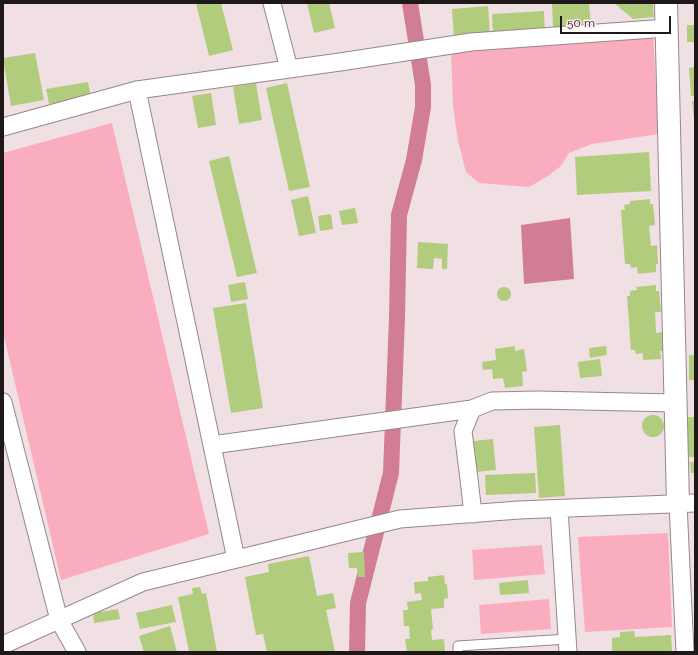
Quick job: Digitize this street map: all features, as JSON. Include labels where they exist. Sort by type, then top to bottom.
[{"type":"street","points":[[272,3],[289,68]]},
{"type":"street","points":[[666,3],[675,403],[686,504],[685,652]]},
{"type":"street","points":[[3,127],[137,90],[471,42],[667,28]]},
{"type":"street","points":[[137,90],[236,559]]},
{"type":"street","points":[[212,445],[472,409],[492,401],[538,400],[675,403]]},
{"type":"street","points":[[3,402],[59,620],[77,652]]},
{"type":"street","points":[[472,409],[463,431],[470,479],[473,514]]},
{"type":"street","points":[[3,645],[143,582],[400,519],[519,510],[686,504]]},
{"type":"street","points":[[559,509],[568,646]]},
{"type":"lane","points":[[458,652],[458,646],[568,646]]},
{"type":"shaded area","points":[[653,33],[659,134],[592,144],[569,153],[561,166],[548,176],[529,187],[479,183],[466,172],[458,141],[453,106],[451,50]]},
{"type":"shaded area","points":[[112,123],[209,534],[61,580],[3,332],[3,153]]},
{"type":"shaded area","points":[[570,218],[574,279],[524,284],[521,225]]},
{"type":"shaded area","points":[[668,533],[672,627],[585,632],[578,537]]},
{"type":"shaded area","points":[[542,545],[545,574],[474,580],[472,550]]},
{"type":"shaded area","points":[[549,599],[551,629],[481,634],[479,605]]},
{"type":"building","points":[[196,3],[221,3],[233,50],[209,56]]},
{"type":"building","points":[[307,3],[329,3],[335,28],[314,33]]},
{"type":"building","points":[[552,3],[589,3],[591,26],[553,28]]},
{"type":"building","points":[[614,3],[653,3],[654,17],[633,19]]},
{"type":"building","points":[[488,6],[490,35],[454,38],[452,9]]},
{"type":"building","points":[[544,11],[545,33],[493,35],[492,14]]},
{"type":"building","points":[[687,25],[695,25],[695,42],[687,42]]},
{"type":"building","points":[[35,53],[44,100],[11,106],[3,58]]},
{"type":"building","points":[[695,67],[695,96],[691,96],[689,68]]},
{"type":"building","points":[[88,82],[91,97],[49,104],[46,89]]},
{"type":"building","points":[[256,83],[262,120],[239,124],[233,87]]},
{"type":"building","points":[[287,83],[310,187],[289,191],[266,88]]},
{"type":"building","points":[[211,93],[216,125],[198,128],[192,96]]},
{"type":"building","points":[[692,101],[695,101],[694,119]]},
{"type":"building","points":[[649,152],[651,191],[577,195],[575,157]]},
{"type":"building","points":[[229,156],[257,273],[237,277],[209,161]]},
{"type":"building","points":[[308,196],[316,233],[299,236],[291,200]]},
{"type":"building","points":[[650,199],[650,204],[653,204],[655,225],[649,226],[651,246],[657,245],[658,264],[656,264],[656,272],[638,274],[637,267],[631,268],[630,264],[625,264],[621,210],[625,210],[624,205],[630,204],[630,201]]},
{"type":"building","points":[[355,208],[358,223],[342,225],[339,211]]},
{"type":"building","points":[[331,214],[333,229],[320,231],[318,216]]},
{"type":"building","points":[[418,242],[448,244],[447,269],[442,269],[442,259],[434,258],[433,269],[417,268]]},
{"type":"building","points":[[245,282],[248,299],[231,302],[228,285]]},
{"type":"building","points":[[656,285],[656,291],[659,291],[661,312],[655,312],[656,333],[662,332],[663,351],[660,351],[661,359],[643,360],[643,353],[636,354],[635,350],[631,350],[627,296],[630,296],[630,291],[637,290],[636,287]]},
{"type":"building","points":[[501,287],[507,287],[511,291],[511,297],[507,301],[501,301],[497,297],[497,291]]},
{"type":"building","points":[[246,303],[263,408],[231,413],[213,308]]},
{"type":"building","points":[[515,346],[515,351],[524,349],[527,371],[522,372],[523,386],[505,388],[503,378],[493,379],[492,369],[483,370],[482,362],[496,360],[495,349]]},
{"type":"building","points":[[606,346],[607,355],[590,358],[589,348]]},
{"type":"building","points":[[689,355],[695,355],[695,380],[689,380]]},
{"type":"building","points":[[600,359],[602,376],[580,378],[578,362]]},
{"type":"building","points":[[653,415],[661,418],[664,426],[661,434],[653,437],[645,434],[642,426],[645,418]]},
{"type":"building","points":[[686,417],[695,417],[695,457],[687,457]]},
{"type":"building","points":[[560,425],[565,496],[539,498],[534,427]]},
{"type":"building","points":[[493,439],[496,470],[477,472],[474,441]]},
{"type":"building","points":[[690,462],[695,462],[695,473],[691,473]]},
{"type":"building","points":[[535,473],[536,493],[486,495],[485,475]]},
{"type":"building","points":[[364,552],[365,577],[358,577],[357,568],[349,568],[348,553]]},
{"type":"building","points":[[309,556],[317,596],[333,593],[336,608],[326,610],[335,652],[267,652],[263,634],[256,635],[245,577],[269,572],[268,564]]},
{"type":"building","points":[[444,575],[445,584],[447,584],[448,598],[444,599],[444,608],[431,609],[433,629],[431,630],[432,640],[444,639],[445,652],[407,652],[405,639],[410,639],[409,626],[404,626],[403,610],[408,610],[407,602],[422,600],[421,593],[415,594],[414,582],[428,581],[428,577]]},
{"type":"building","points":[[528,580],[529,593],[500,595],[499,583]]},
{"type":"building","points":[[200,587],[202,594],[206,593],[217,652],[189,652],[178,597],[193,594],[192,588]]},
{"type":"building","points":[[172,605],[176,622],[140,629],[136,613]]},
{"type":"building","points":[[118,609],[120,619],[94,623],[93,613]]},
{"type":"building","points":[[170,626],[177,652],[144,652],[139,636]]},
{"type":"building","points":[[634,631],[635,637],[671,635],[672,652],[612,652],[612,638],[620,637],[620,632]]},
{"type":"waterway","points":[[357,652],[358,603],[391,473],[399,215],[414,160],[423,107],[423,85],[410,3]]}]
